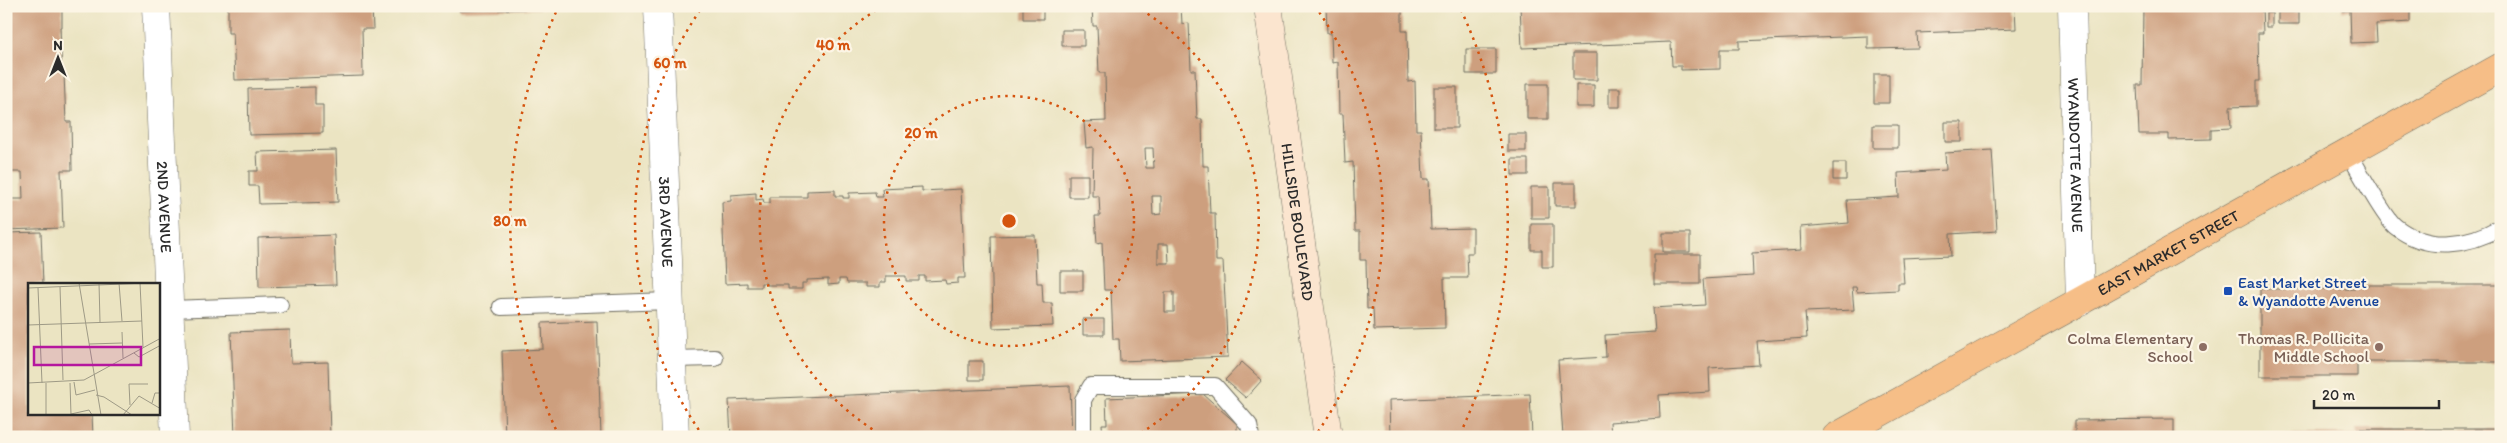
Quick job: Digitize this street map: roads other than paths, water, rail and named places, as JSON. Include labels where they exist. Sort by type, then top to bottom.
[{"type":"main road","name":"HILLSIDE BOULEVARD","points":[[1268,6],[1328,437]]},
{"type":"main road","name":"EAST MARKET STREET","points":[[1836,437],[2501,67]]},
{"type":"street","name":"2ND AVENUE","points":[[156,6],[175,437]]},
{"type":"street","name":"3RD AVENUE","points":[[658,6],[675,437]]},
{"type":"street","name":"WYANDOTTE AVENUE","points":[[2072,6],[2080,302]]},
{"type":"lane","points":[[2348,152],[2394,226],[2421,242],[2456,244],[2488,234],[2501,227]]},
{"type":"lane","points":[[501,307],[669,301]]},
{"type":"lane","points":[[170,309],[280,305]]},
{"type":"lane","points":[[672,359],[715,358]]},
{"type":"lane","points":[[1083,437],[1083,400],[1091,386],[1215,386],[1249,425],[1251,437]]},
{"type":"place","name":"East Market Street & Wyandotte Avenue","points":[[2228,291]]},
{"type":"place","name":"Colma Elementary School","points":[[2203,347]]},
{"type":"place","name":"Thomas R. Pollicita Middle School","points":[[2379,347]]}]
